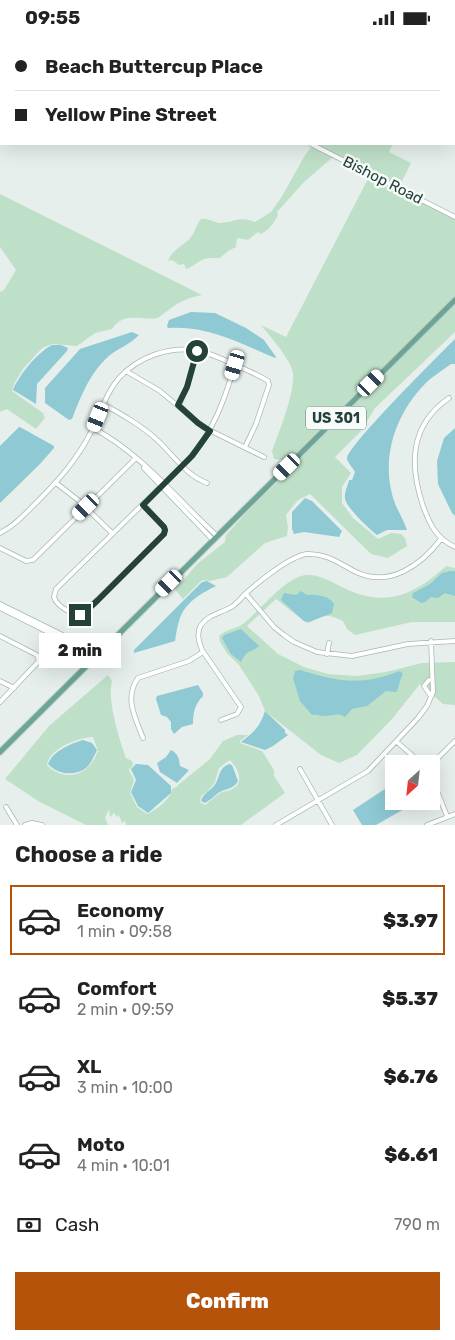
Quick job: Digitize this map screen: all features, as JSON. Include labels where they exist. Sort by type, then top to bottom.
[{"type":"main road","name":"US 301","points":[[0,752],[455,300]]},
{"type":"street","name":"Bishop Road","points":[[313,145],[455,217]]},
{"type":"street","points":[[0,533],[18,521],[56,483],[78,455],[93,428],[110,389],[126,371],[156,354],[180,350],[197,351],[235,365],[268,381],[269,385],[256,424],[245,447]]},
{"type":"street","points":[[178,405],[187,387],[197,351]]},
{"type":"street","points":[[143,505],[164,527],[164,534],[83,614],[78,615],[52,599],[56,589],[197,450],[210,431],[224,400],[235,365]]},
{"type":"street","points":[[126,371],[153,387],[210,431],[264,457]]},
{"type":"street","points":[[449,398],[436,407],[419,434],[414,471],[417,488],[434,531],[441,539],[455,547]]},
{"type":"street","points":[[103,404],[143,428],[197,479],[208,483]]},
{"type":"street","points":[[93,428],[117,442],[136,458],[215,538]]},
{"type":"street","points":[[0,548],[26,561],[32,561],[136,458]]},
{"type":"street","points":[[56,483],[86,507],[112,533]]},
{"type":"street","points":[[221,720],[236,714],[240,710],[240,704],[203,652],[198,630],[209,617],[234,605],[284,563],[296,557],[308,554],[330,557],[356,572],[372,577],[397,575],[415,566],[441,539]]},
{"type":"street","points":[[246,594],[274,627],[284,635],[304,647],[327,654],[352,657],[408,644],[431,641],[455,641]]},
{"type":"street","points":[[0,603],[89,648],[98,655]]},
{"type":"street","points":[[0,608],[90,653],[98,655]]},
{"type":"street","points":[[0,636],[35,653],[39,658],[38,663],[0,702]]},
{"type":"street","points":[[276,825],[368,771],[424,711],[430,691],[432,675],[431,641]]},
{"type":"street","points":[[327,654],[329,643]]},
{"type":"street","points":[[143,738],[130,698],[131,691],[138,678],[189,661],[203,652]]},
{"type":"street","points":[[430,691],[428,680],[432,675]]},
{"type":"street","points":[[0,681],[14,688]]},
{"type":"street","points":[[440,756],[455,741]]},
{"type":"street","points":[[397,742],[412,755]]},
{"type":"street","points":[[300,769],[332,825]]},
{"type":"street","points":[[440,798],[447,816]]},
{"type":"street","points":[[6,807],[17,825]]},
{"type":"street","points":[[427,825],[455,814]]},
{"type":"street","points":[[24,825],[32,823],[42,825]]},
{"type":"green space","points":[[317,145],[392,145],[389,152],[411,163],[399,187]]},
{"type":"green space","points":[[312,146],[333,157],[305,181],[277,212],[278,215],[271,226],[261,234],[258,232],[248,240],[237,238],[236,247],[220,258],[205,259],[186,269],[184,264],[179,265],[172,260],[168,261],[172,253],[191,237],[201,219],[221,223],[241,219],[255,222],[271,212]]},
{"type":"green space","points":[[370,175],[455,219],[455,297],[287,464],[285,460],[274,459],[272,451],[292,391],[293,373],[285,355],[261,325],[286,337]]},
{"type":"green space","points":[[0,194],[202,295],[183,301],[158,318],[127,318],[122,320],[112,329],[95,333],[77,346],[52,344],[42,348],[23,369],[12,391],[43,413],[45,418],[36,429],[7,409],[0,412],[0,292],[4,290],[16,270],[0,247]]},
{"type":"green space","points":[[455,302],[455,332],[375,408],[361,431],[335,457],[351,473],[342,487],[342,503],[353,518],[378,539],[391,533],[401,534],[405,538],[407,546],[388,558],[371,554],[310,494],[298,500],[286,515],[287,536],[265,543],[227,577],[210,581],[202,580],[183,599],[174,588],[175,585],[182,582],[197,564],[225,542],[226,535],[253,505],[290,470],[289,467]]},
{"type":"green space","points":[[446,566],[455,568],[455,622],[412,622],[355,635],[347,629],[343,621],[333,617],[326,616],[309,623],[305,622],[276,599],[247,626],[278,654],[304,667],[328,674],[357,676],[386,672],[422,663],[455,662],[455,705],[443,704],[420,684],[392,719],[357,755],[339,763],[321,755],[265,711],[259,696],[239,665],[227,653],[220,642],[219,636],[243,624],[281,588],[298,577],[306,575],[317,576],[361,595],[387,597],[412,591],[435,576]]},
{"type":"green space","points":[[108,675],[112,681],[112,709],[117,730],[126,758],[132,761],[133,765],[129,770],[134,780],[130,793],[137,807],[147,814],[155,810],[169,797],[172,789],[210,759],[223,741],[237,735],[248,735],[240,743],[262,751],[285,793],[241,825],[126,825],[125,821],[122,823],[119,815],[117,817],[114,813],[110,817],[109,809],[105,818],[108,825],[86,825],[38,801],[5,779],[49,726]],"holes":[[[93,737],[98,751],[94,760],[87,768],[77,774],[66,775],[56,772],[47,765],[53,754],[65,745],[79,739]],[[230,760],[238,772],[238,784],[230,790],[220,793],[205,805],[200,802],[201,796],[215,782],[219,768]]]},
{"type":"water","points":[[191,312],[215,313],[246,328],[264,340],[276,357],[210,332],[196,329],[168,328],[169,320]]},
{"type":"water","points":[[132,332],[139,335],[133,341],[110,355],[97,369],[83,393],[72,419],[69,420],[45,403],[45,388],[80,349]]},
{"type":"water","points":[[455,339],[455,364],[451,364],[430,379],[414,396],[399,422],[390,450],[389,479],[393,499],[407,530],[387,530],[377,535],[354,513],[345,499],[349,480],[352,480],[355,472],[347,459],[350,451],[414,380]]},
{"type":"water","points":[[52,345],[61,345],[68,348],[37,384],[36,404],[13,390],[29,365]]},
{"type":"water","points":[[19,427],[54,446],[54,448],[0,503],[0,446]]},
{"type":"water","points":[[455,428],[455,516],[438,484],[437,461],[444,438]]},
{"type":"water","points":[[305,498],[312,501],[342,531],[339,537],[304,532],[294,534],[292,529],[292,512]]},
{"type":"water","points":[[455,571],[455,596],[445,593],[438,598],[431,597],[421,603],[412,597],[413,593],[430,584],[442,573]]},
{"type":"water","points":[[207,581],[216,586],[199,596],[185,609],[178,623],[175,641],[134,653],[134,650],[202,582]]},
{"type":"water","points":[[301,591],[307,595],[326,597],[332,601],[334,604],[332,613],[309,622],[304,621],[281,600],[284,593],[296,595]]},
{"type":"water","points":[[241,629],[259,646],[247,653],[241,662],[231,654],[222,638],[224,635]]},
{"type":"water","points":[[300,670],[338,680],[350,681],[373,679],[400,671],[403,674],[396,692],[386,691],[367,706],[352,709],[345,717],[337,714],[325,716],[312,715],[300,701],[293,678],[295,671]]},
{"type":"water","points":[[198,685],[203,696],[195,709],[193,724],[182,727],[174,734],[171,729],[171,722],[167,717],[161,715],[156,699],[157,696]]},
{"type":"water","points":[[265,711],[288,735],[265,750],[241,742],[256,729]]},
{"type":"water","points":[[83,740],[92,743],[97,750],[86,768],[76,773],[66,773],[56,770],[48,764],[50,759],[58,752]]},
{"type":"water","points":[[171,750],[178,757],[180,766],[189,770],[177,783],[160,772],[157,763],[166,757]]},
{"type":"water","points":[[136,764],[148,765],[171,786],[171,793],[148,813],[138,806],[131,792],[136,780],[131,769]]},
{"type":"water","points":[[229,764],[232,765],[238,781],[236,784],[218,793],[205,803],[201,801],[216,783],[222,770]]},
{"type":"water","points":[[385,789],[385,810],[402,810],[376,825],[362,825],[353,810]]},
{"type":"route","points":[[80,615],[98,600],[164,534],[164,527],[143,505],[192,456],[210,431],[178,405],[187,387],[197,351]]}]
